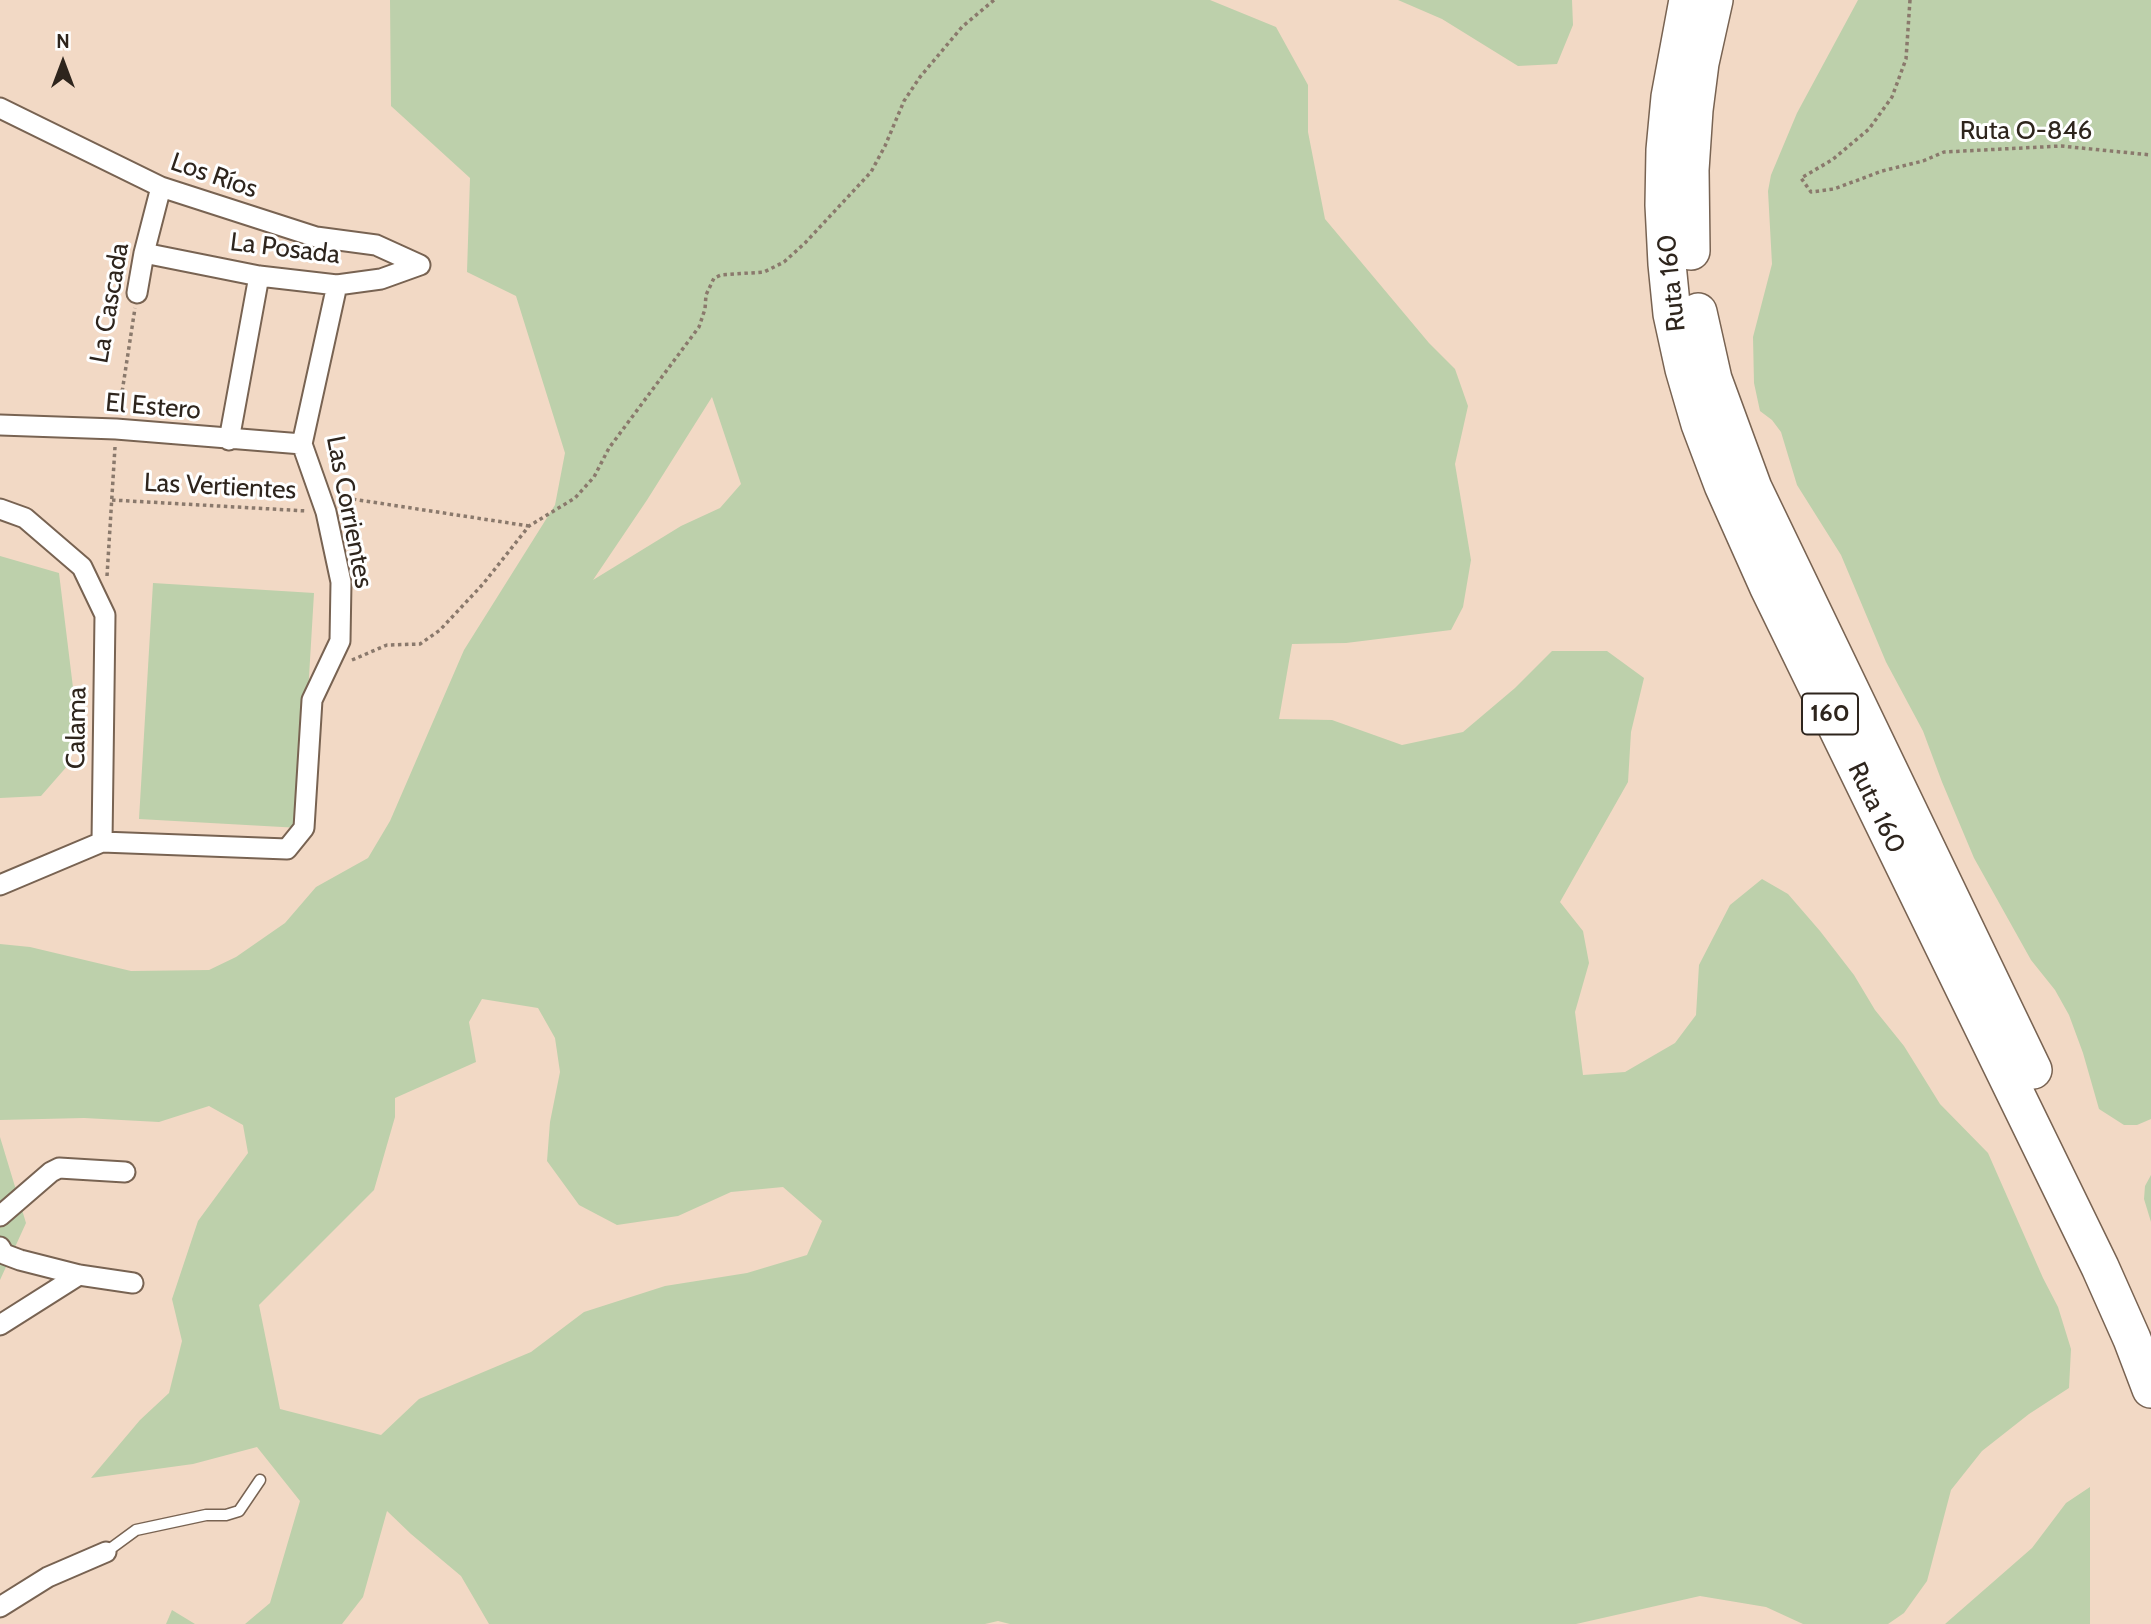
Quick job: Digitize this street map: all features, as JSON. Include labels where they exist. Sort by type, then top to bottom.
[{"type":"highway","name":"Ruta 160","points":[[1688,0],[1670,97],[1664,205],[1672,314],[1700,424],[1723,485],[1780,611],[2100,1267],[2151,1389]]},
{"type":"highway","name":"Ruta 160","points":[[1714,0],[1695,98],[1690,170],[1690,227],[1693,278],[1701,328],[1721,405],[1767,519],[2151,1318]]},
{"type":"street","name":"Los Ríos","points":[[0,108],[161,187],[316,237],[376,245],[420,265]]},
{"type":"street","name":"La Cascada","points":[[137,293],[161,187]]},
{"type":"street","name":"La Posada","points":[[144,253],[259,276],[337,285],[380,279],[420,265]]},
{"type":"street","points":[[229,440],[259,276]]},
{"type":"street","name":"Las Corrientes","points":[[103,842],[287,849],[304,828],[312,700],[340,640],[341,582],[323,503],[302,444],[337,285]]},
{"type":"street","name":"El Estero","points":[[0,425],[116,429],[302,444]]},
{"type":"street","name":"Calama","points":[[0,509],[25,517],[82,567],[105,615],[103,842]]},
{"type":"street","points":[[1,883],[103,842]]},
{"type":"street","points":[[0,1216],[59,1168],[125,1172]]},
{"type":"street","points":[[0,1247],[4,1254],[20,1260],[79,1275],[133,1283]]},
{"type":"street","points":[[0,1325],[79,1275]]},
{"type":"street","points":[[0,1607],[48,1577],[106,1552]]},
{"type":"lane","points":[[106,1552],[136,1530],[239,1511],[260,1480]]},
{"type":"path","points":[[325,671],[387,645],[420,645],[440,630],[484,584],[529,526],[575,498],[594,477],[609,448],[699,327],[706,295],[714,278],[721,275],[764,272],[784,262],[806,243],[871,172],[886,146],[904,101],[920,77],[962,27],[994,0]]},
{"type":"path","name":"Ruta O-846","points":[[1910,0],[1906,59],[1892,97],[1869,129],[1832,160],[1801,178],[1811,192],[1834,189],[1944,152],[2061,146],[2151,155]]},
{"type":"path","name":"La Cascada","points":[[116,429],[137,293]]},
{"type":"path","points":[[107,577],[116,429]]},
{"type":"path","name":"Las Vertientes","points":[[112,500],[323,503],[529,526]]},
{"type":"green space","points":[[390,0],[1210,0],[1276,27],[1308,85],[1308,132],[1325,219],[1429,343],[1455,369],[1468,406],[1455,464],[1471,560],[1463,607],[1451,630],[1346,643],[1292,644],[1279,719],[1332,720],[1402,745],[1463,732],[1515,688],[1552,651],[1607,651],[1644,678],[1631,732],[1628,782],[1560,902],[1583,931],[1589,963],[1575,1012],[1583,1075],[1625,1072],[1675,1043],[1696,1015],[1699,965],[1730,905],[1762,879],[1788,894],[1820,931],[1854,975],[1875,1010],[1904,1046],[1940,1104],[1988,1153],[2058,1307],[2071,1349],[2069,1388],[2029,1414],[1982,1451],[1951,1490],[1927,1581],[1904,1613],[1888,1624],[1803,1624],[1766,1607],[1700,1596],[1576,1624],[1010,1624],[998,1621],[985,1624],[489,1624],[461,1576],[387,1511],[363,1597],[342,1624],[245,1624],[270,1603],[300,1501],[257,1447],[193,1464],[91,1478],[140,1420],[169,1393],[182,1341],[172,1299],[198,1221],[248,1153],[243,1125],[209,1106],[159,1122],[84,1118],[0,1120],[0,944],[30,947],[131,971],[209,970],[236,957],[285,923],[316,887],[368,858],[390,821],[464,650],[555,505],[565,453],[516,296],[467,272],[470,178],[391,106]],"holes":[[[712,397],[741,484],[720,508],[681,526],[593,580]],[[482,999],[538,1008],[555,1038],[560,1072],[550,1122],[547,1161],[579,1205],[617,1225],[678,1216],[731,1192],[783,1187],[822,1221],[807,1255],[747,1273],[665,1286],[584,1312],[531,1352],[419,1399],[381,1435],[280,1409],[259,1305],[374,1190],[395,1117],[395,1098],[476,1062],[469,1022]]]},
{"type":"green space","points":[[1398,0],[1572,0],[1573,25],[1557,64],[1518,66],[1442,19]]},
{"type":"green space","points":[[1858,0],[2151,0],[2151,1119],[2137,1125],[2124,1125],[2099,1109],[2069,1015],[2055,990],[2031,960],[1974,858],[1923,731],[1886,662],[1841,555],[1797,485],[1781,432],[1772,420],[1760,411],[1754,383],[1753,337],[1772,264],[1768,191],[1771,175],[1797,113]]},
{"type":"green space","points":[[0,556],[59,573],[75,704],[69,764],[41,796],[0,798]]},
{"type":"green space","points":[[153,583],[314,593],[300,828],[139,819]]},
{"type":"green space","points":[[0,1137],[26,1223],[0,1280]]},
{"type":"green space","points":[[2151,1175],[2151,1222],[2144,1199],[2145,1186]]},
{"type":"green space","points":[[2090,1487],[2090,1624],[1945,1624],[2032,1548],[2066,1503]]},
{"type":"green space","points":[[172,1610],[195,1624],[166,1624]]}]
